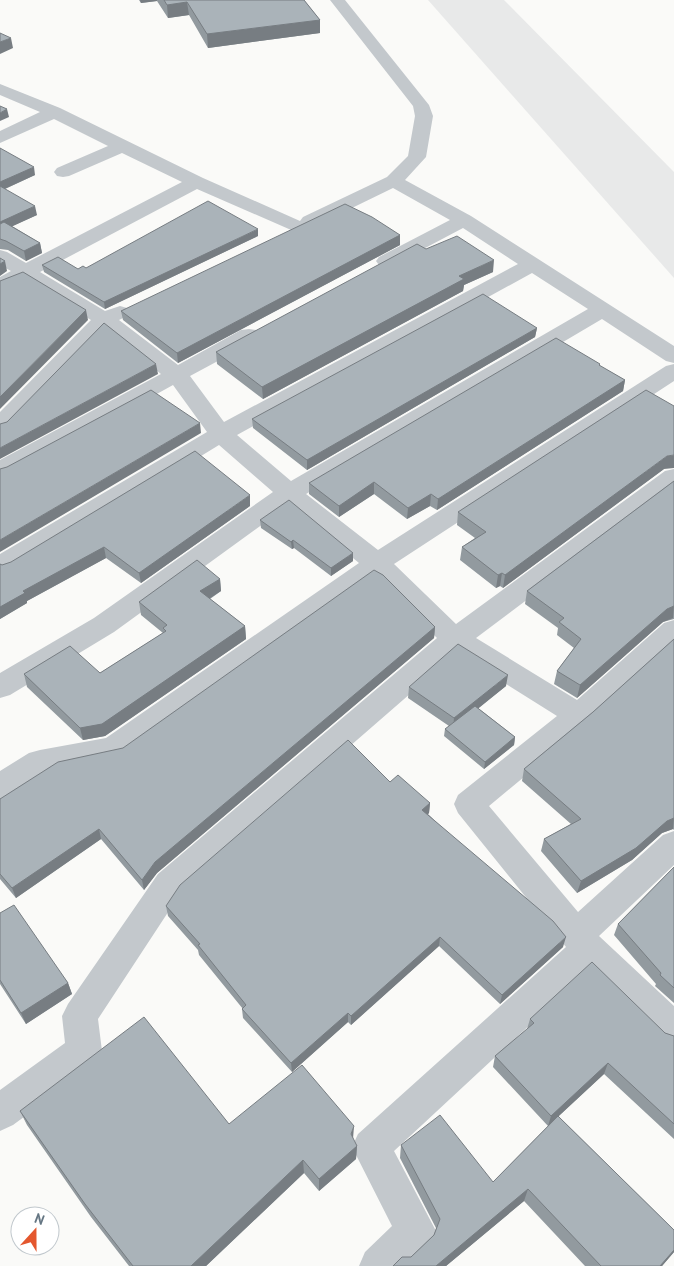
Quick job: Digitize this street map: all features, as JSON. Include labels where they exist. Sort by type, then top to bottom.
[{"type":"street","points":[[280,236],[394,181],[417,157],[424,116],[421,105],[337,0]]},
{"type":"street","points":[[0,89],[54,112],[196,182],[298,227]]},
{"type":"street","points":[[0,138],[54,112]]},
{"type":"street","points":[[63,172],[122,146]]},
{"type":"street","points":[[394,181],[464,220],[674,356]]},
{"type":"street","points":[[0,284],[196,182]]},
{"type":"street","points":[[365,273],[464,220]]},
{"type":"street","points":[[0,256],[104,320],[177,375],[221,434],[288,492],[377,563],[455,639],[579,715]]},
{"type":"street","points":[[4,564],[221,434],[531,265]]},
{"type":"street","points":[[0,425],[104,320],[140,303]]},
{"type":"street","points":[[0,687],[104,625],[288,492],[603,309]]},
{"type":"street","points":[[0,470],[271,324]]},
{"type":"street","points":[[0,787],[40,762],[113,749],[377,563],[674,371]]},
{"type":"street","points":[[0,1112],[84,1050],[80,1016],[169,884],[455,639],[674,477]]},
{"type":"street","points":[[674,630],[579,715],[469,804],[582,942],[674,1030]]},
{"type":"street","points":[[379,1266],[416,1231],[371,1147],[582,942],[674,845]]},
{"type":"shaded area","points":[[428,0],[504,0],[674,172],[674,278]]},
{"type":"building","points":[[164,0],[304,0],[320,20],[207,34],[187,2],[167,5]]},
{"type":"building","points":[[0,33],[11,38],[0,42]]},
{"type":"building","points":[[0,106],[7,109],[0,113]]},
{"type":"building","points":[[0,148],[34,167],[0,182]]},
{"type":"building","points":[[0,186],[35,206],[0,222]]},
{"type":"building","points":[[208,201],[258,229],[104,302],[42,265],[58,257],[78,269],[83,266],[86,268]]},
{"type":"building","points":[[345,204],[372,217],[400,235],[177,353],[121,311]]},
{"type":"building","points":[[4,222],[40,243],[24,251],[0,239],[0,224]]},
{"type":"building","points":[[457,236],[494,260],[459,276],[464,279],[262,387],[216,352],[417,244],[426,249]]},
{"type":"building","points":[[23,272],[86,310],[0,397],[0,281]]},
{"type":"building","points":[[483,294],[537,328],[307,460],[252,419]]},
{"type":"building","points":[[104,323],[156,364],[0,448],[0,424],[7,422]]},
{"type":"building","points":[[556,338],[625,380],[438,499],[431,494],[408,508],[374,482],[339,506],[309,483]]},
{"type":"building","points":[[151,390],[200,423],[0,540],[0,469]]},
{"type":"building","points":[[646,390],[674,406],[674,455],[667,456],[505,575],[502,573],[498,575],[462,547],[486,532],[458,512]]},
{"type":"building","points":[[195,451],[250,495],[139,573],[104,547],[23,591],[25,593],[0,607],[0,564],[11,562]]},
{"type":"building","points":[[674,481],[674,606],[667,609],[580,685],[557,671],[581,639],[559,622],[564,618],[527,591]]},
{"type":"building","points":[[289,500],[353,553],[331,568],[293,540],[291,542],[260,520]]},
{"type":"building","points":[[197,560],[220,579],[200,591],[245,626],[102,724],[80,728],[24,674],[70,646],[100,673],[166,631],[163,628],[167,625],[139,602]]},
{"type":"building","points":[[374,570],[383,575],[435,627],[155,862],[142,880],[99,829],[12,888],[0,874],[0,799],[58,762],[123,748]]},
{"type":"building","points":[[674,639],[674,818],[667,821],[636,848],[581,881],[544,839],[581,819],[524,769],[593,712]]},
{"type":"building","points":[[458,644],[508,675],[454,718],[409,687]]},
{"type":"building","points":[[475,706],[515,737],[485,762],[445,729]]},
{"type":"building","points":[[348,740],[390,782],[398,775],[430,803],[422,810],[553,921],[566,937],[502,995],[440,937],[351,1016],[348,1013],[291,1063],[242,1009],[246,1005],[198,945],[200,944],[166,906],[180,885]]},
{"type":"building","points":[[674,867],[674,988],[660,975],[661,973],[618,924]]},
{"type":"building","points":[[14,905],[68,983],[21,1013],[0,980],[0,913]]},
{"type":"building","points":[[592,962],[665,1033],[674,1036],[674,1124],[608,1063],[551,1116],[495,1056],[534,1023],[530,1019]]},
{"type":"building","points":[[144,1017],[229,1124],[302,1065],[354,1126],[351,1134],[357,1146],[319,1179],[303,1160],[191,1266],[133,1266],[85,1204],[20,1111]]},
{"type":"building","points":[[440,1115],[493,1182],[558,1116],[674,1230],[674,1250],[660,1266],[601,1266],[528,1189],[436,1266],[393,1266],[402,1257],[411,1257],[434,1235],[440,1219],[401,1145]]}]
